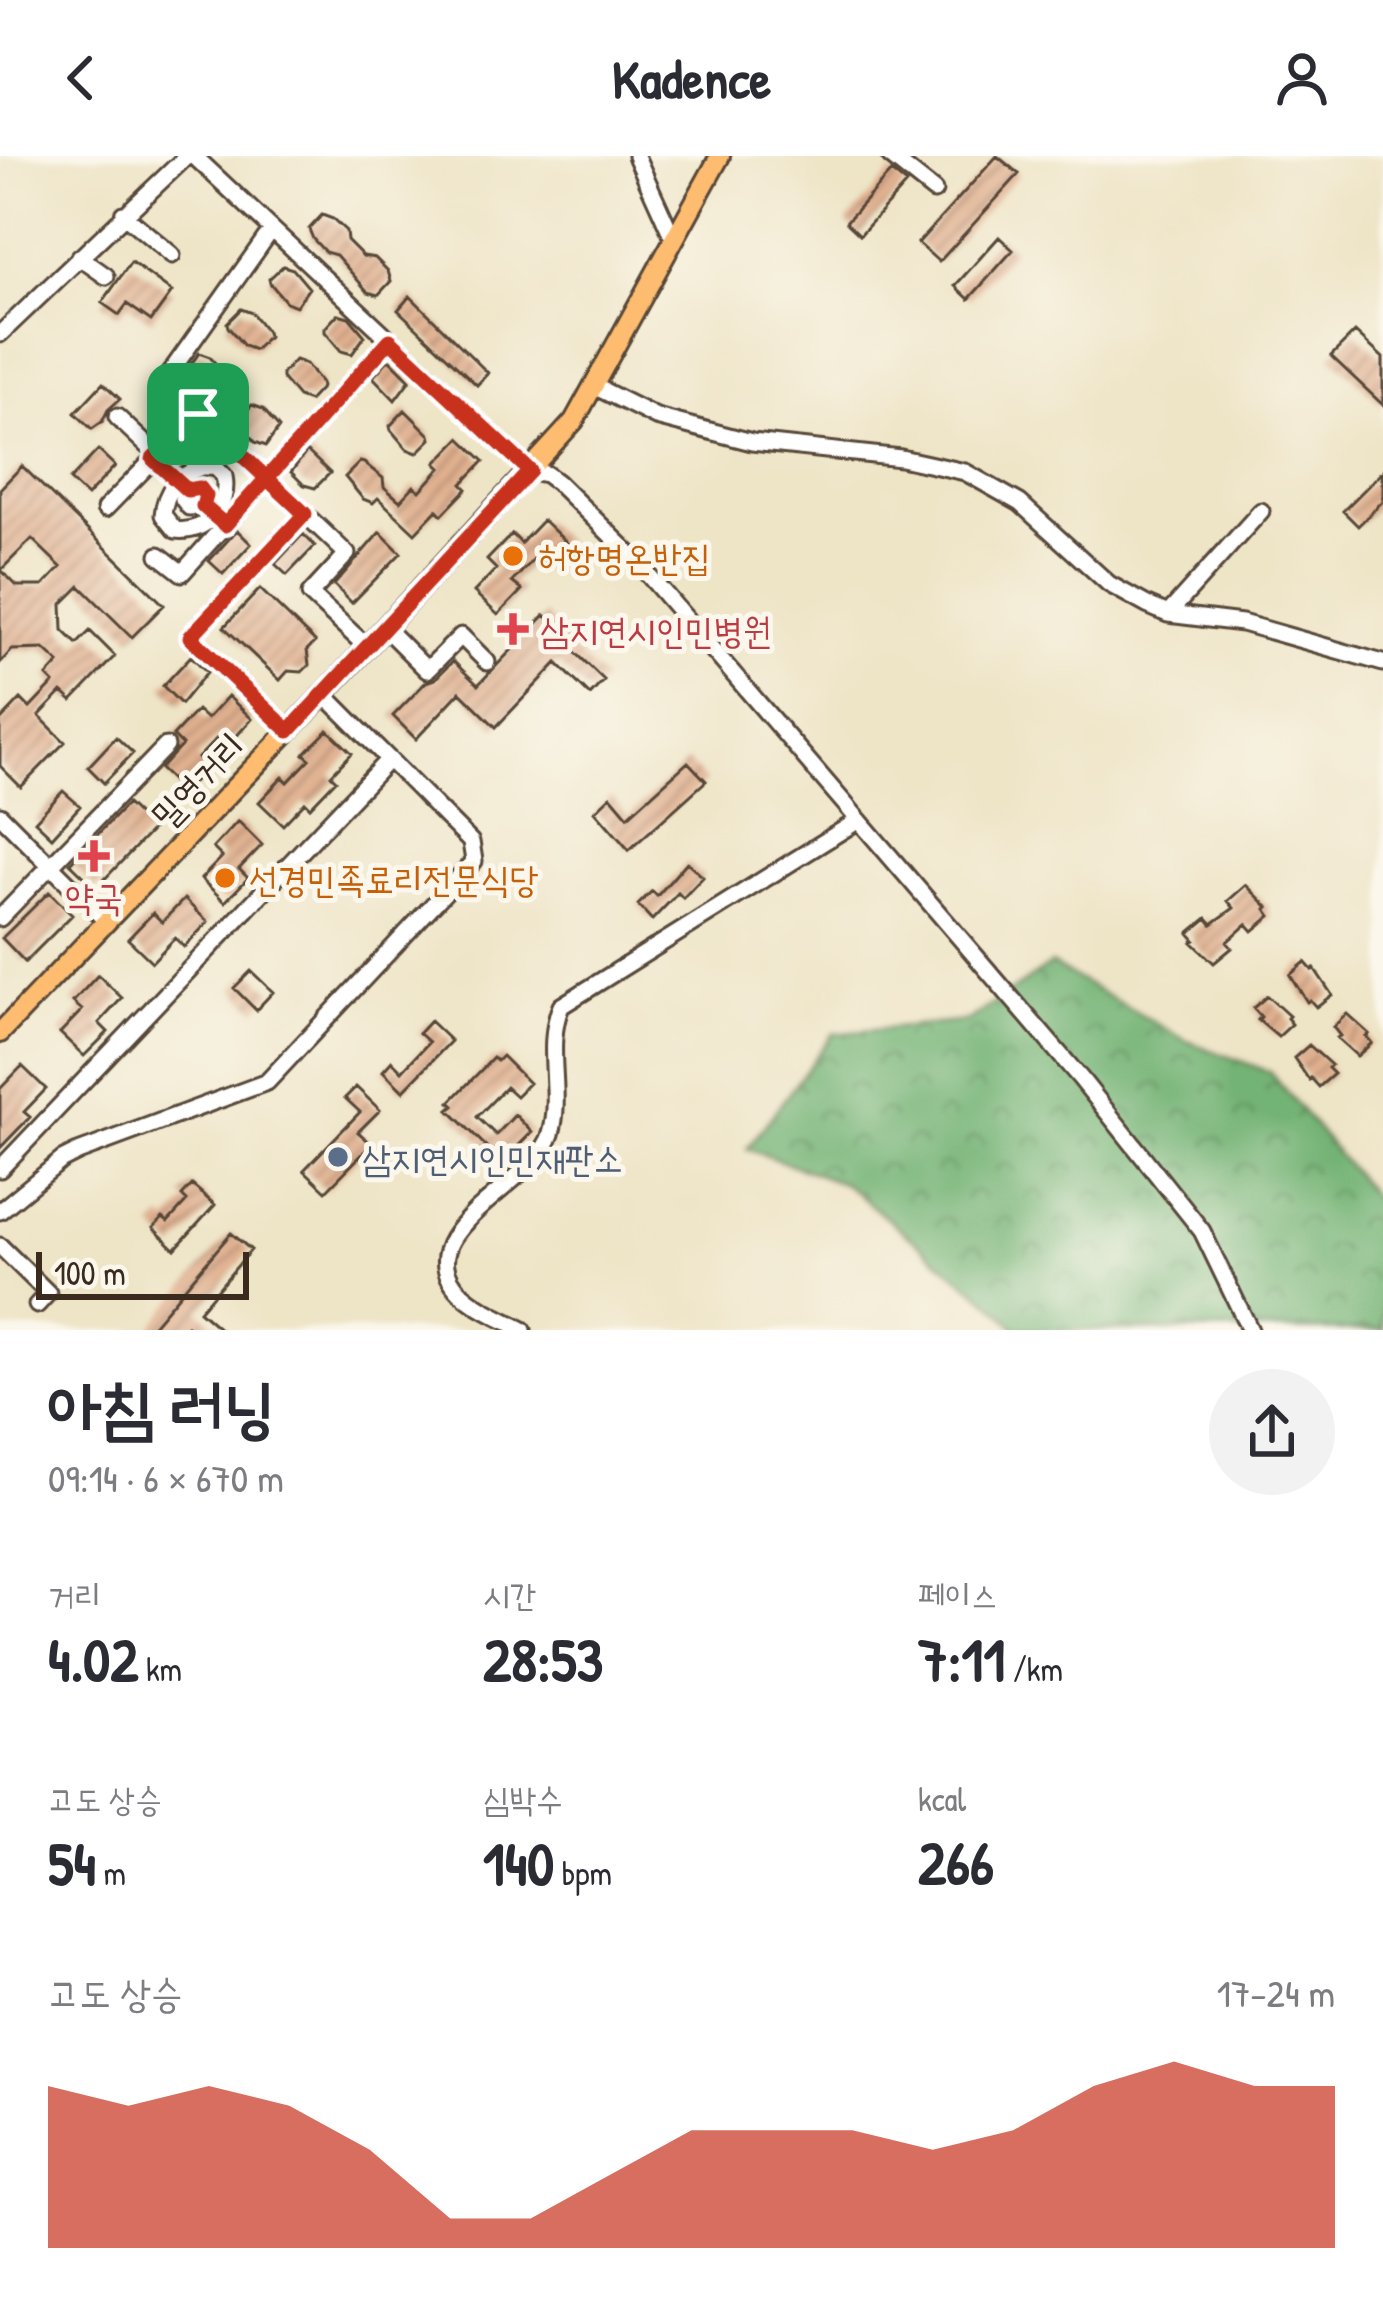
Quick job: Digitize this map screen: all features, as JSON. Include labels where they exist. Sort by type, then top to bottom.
[{"type":"main road","name":"밀영거리","points":[[0,1033],[324,694],[574,422],[720,156]]},
{"type":"street","points":[[0,334],[123,214],[191,156],[530,471],[558,482],[633,557],[1081,1079],[1202,1231],[1250,1330]]},
{"type":"street","points":[[636,156],[674,238]]},
{"type":"street","points":[[890,156],[934,190]]},
{"type":"street","points":[[123,214],[172,256]]},
{"type":"street","points":[[272,229],[167,376],[172,389],[347,554],[310,594],[367,647]]},
{"type":"street","points":[[79,257],[106,276]]},
{"type":"street","points":[[159,555],[182,573],[214,515],[226,490],[220,471],[201,466],[163,508],[169,527],[188,531],[214,515],[268,478],[390,340]]},
{"type":"street","points":[[596,387],[656,417],[752,442],[901,458],[965,472],[1020,503],[1109,584],[1168,614],[1242,623],[1383,663]]},
{"type":"street","points":[[105,509],[198,414]]},
{"type":"street","points":[[117,417],[182,485],[189,507],[214,515]]},
{"type":"street","points":[[1168,614],[1261,511]]},
{"type":"street","points":[[289,731],[190,637],[305,514]]},
{"type":"street","points":[[385,628],[427,670],[461,636],[487,662]]},
{"type":"street","points":[[0,1211],[69,1156],[267,1082],[474,861],[471,842],[324,694]]},
{"type":"street","points":[[0,918],[166,746]]},
{"type":"street","points":[[0,1168],[389,759]]},
{"type":"street","points":[[0,815],[107,922]]},
{"type":"street","points":[[523,1330],[461,1294],[447,1268],[447,1252],[462,1223],[530,1166],[550,1137],[554,1028],[561,1006],[859,820]]},
{"type":"street","points":[[0,1246],[48,1293],[37,1305]]},
{"type":"green space","points":[[1051,964],[1187,1041],[1270,1072],[1383,1209],[1383,1330],[1017,1330],[995,1306],[845,1184],[747,1149],[833,1034],[968,1021]]},
{"type":"building","points":[[997,156],[1019,174],[939,262],[918,243]]},
{"type":"building","points":[[891,172],[906,184],[860,235],[846,222]]},
{"type":"building","points":[[322,215],[346,231],[347,240],[363,256],[375,258],[388,271],[391,281],[378,295],[368,292],[336,255],[325,252],[313,239],[309,229]]},
{"type":"building","points":[[999,237],[1013,250],[969,299],[955,286]]},
{"type":"building","points":[[131,262],[172,292],[151,321],[127,304],[119,315],[102,303]]},
{"type":"building","points":[[283,266],[293,269],[309,288],[296,306],[286,302],[270,283]]},
{"type":"building","points":[[410,296],[488,373],[477,385],[398,310]]},
{"type":"building","points":[[241,309],[252,313],[267,332],[255,350],[244,346],[228,327]]},
{"type":"building","points":[[338,314],[349,317],[365,336],[352,354],[341,351],[325,332]]},
{"type":"building","points":[[1355,332],[1383,358],[1383,405],[1331,356]]},
{"type":"building","points":[[199,353],[210,357],[226,376],[213,394],[202,390],[186,371]]},
{"type":"building","points":[[389,359],[410,380],[395,400],[373,377]]},
{"type":"building","points":[[295,360],[306,364],[321,383],[309,401],[298,397],[282,378]]},
{"type":"building","points":[[103,383],[120,399],[92,429],[75,413]]},
{"type":"building","points":[[252,405],[263,409],[279,428],[266,446],[255,442],[239,423]]},
{"type":"building","points":[[405,410],[430,435],[417,453],[407,449],[391,430]]},
{"type":"building","points":[[460,438],[484,461],[462,484],[467,489],[442,515],[437,510],[415,533],[378,498],[373,503],[363,499],[345,477],[364,463],[400,501],[414,486],[420,491],[441,468],[436,463]]},
{"type":"building","points":[[98,450],[115,466],[87,496],[70,480]]},
{"type":"building","points":[[307,451],[330,473],[315,488],[304,485],[291,472]]},
{"type":"building","points":[[22,466],[164,605],[132,637],[80,586],[62,604],[63,630],[77,644],[90,631],[115,656],[72,701],[62,692],[39,716],[65,742],[21,787],[0,766],[0,721],[21,699],[30,708],[54,683],[47,676],[59,663],[44,649],[12,650],[0,663],[0,489]],"holes":[[[32,539],[61,567],[43,586],[17,586],[1,570]]]},
{"type":"building","points":[[1383,471],[1383,501],[1358,526],[1343,511]]},
{"type":"building","points":[[543,520],[567,543],[543,568],[534,559],[512,582],[522,590],[498,615],[474,592],[496,569],[487,560],[512,534],[521,543]]},
{"type":"building","points":[[237,530],[251,544],[223,574],[209,561]]},
{"type":"building","points":[[380,532],[401,553],[352,603],[334,585]]},
{"type":"building","points":[[303,534],[315,546],[287,575],[275,564]]},
{"type":"building","points":[[260,589],[315,642],[307,650],[309,665],[302,672],[288,671],[280,680],[224,627]]},
{"type":"building","points":[[545,615],[604,680],[590,695],[557,663],[496,727],[460,692],[416,739],[393,716],[453,661],[478,685]]},
{"type":"building","points":[[191,656],[207,672],[181,704],[163,686]]},
{"type":"building","points":[[228,696],[252,719],[229,744],[220,735],[198,758],[207,767],[184,792],[160,769],[182,745],[173,736],[197,710],[207,719]]},
{"type":"building","points":[[328,730],[352,753],[331,775],[336,780],[310,807],[305,802],[283,825],[259,802],[283,777],[288,782],[310,759],[304,754]]},
{"type":"building","points":[[116,737],[133,753],[104,783],[88,767]]},
{"type":"building","points":[[688,762],[706,781],[629,850],[595,811],[611,796],[628,816]]},
{"type":"building","points":[[63,791],[80,806],[52,837],[35,821]]},
{"type":"building","points":[[127,804],[153,829],[96,888],[70,863]]},
{"type":"building","points":[[238,821],[262,845],[239,869],[248,878],[225,902],[201,879],[222,857],[213,848]]},
{"type":"building","points":[[687,862],[703,877],[683,898],[678,893],[652,920],[638,905],[652,891],[657,896]]},
{"type":"building","points":[[1246,885],[1271,916],[1253,931],[1247,924],[1227,942],[1232,948],[1214,963],[1189,933],[1207,918],[1212,924],[1234,908],[1228,901]]},
{"type":"building","points":[[49,892],[72,915],[25,962],[2,938]]},
{"type":"building","points":[[184,899],[208,922],[184,947],[175,938],[152,962],[128,939],[153,913],[162,922]]},
{"type":"building","points":[[1305,962],[1332,995],[1316,1007],[1307,1002],[1290,975]]},
{"type":"building","points":[[251,971],[273,992],[256,1010],[234,988]]},
{"type":"building","points":[[98,975],[122,998],[99,1023],[108,1032],[84,1056],[60,1033],[82,1010],[73,1002]]},
{"type":"building","points":[[1267,996],[1292,1024],[1278,1037],[1258,1020],[1261,1017],[1253,1008]]},
{"type":"building","points":[[1347,1014],[1369,1034],[1372,1043],[1357,1056],[1337,1038],[1333,1027]]},
{"type":"building","points":[[430,1021],[451,1041],[403,1091],[383,1071],[392,1061],[402,1071],[429,1042],[419,1033]]},
{"type":"building","points":[[1309,1045],[1331,1065],[1328,1068],[1334,1074],[1319,1087],[1294,1058]]},
{"type":"building","points":[[502,1056],[529,1083],[516,1096],[506,1087],[477,1117],[496,1135],[515,1115],[532,1132],[502,1162],[449,1110],[454,1106],[450,1102],[493,1058],[497,1061]]},
{"type":"building","points":[[22,1066],[46,1089],[24,1112],[30,1117],[0,1148],[0,1089]]},
{"type":"building","name":"삼지연시인민재판소","points":[[356,1087],[380,1110],[358,1132],[372,1144],[326,1191],[304,1170],[360,1112],[345,1098]]},
{"type":"building","points":[[192,1185],[215,1205],[175,1249],[153,1228],[163,1218],[168,1222],[187,1201],[182,1196]]},
{"type":"building","points":[[231,1233],[251,1250],[199,1311],[221,1330],[187,1326],[149,1330]]},
{"type":"place","name":"허항명온반집","points":[[513,556]]},
{"type":"place","name":"삼지연시인민병원","points":[[513,629]]},
{"type":"place","name":"약국","points":[[94,856]]},
{"type":"place","name":"선경민족료리전문식당","points":[[225,878]]},
{"type":"place","name":"삼지연시인민재판소","points":[[338,1157]]},
{"type":"route","points":[[198,414],[153,459],[187,490],[200,488],[206,496],[203,506],[225,525],[268,478],[390,340],[530,471],[289,731],[190,637],[305,514],[268,478],[198,414]]}]
